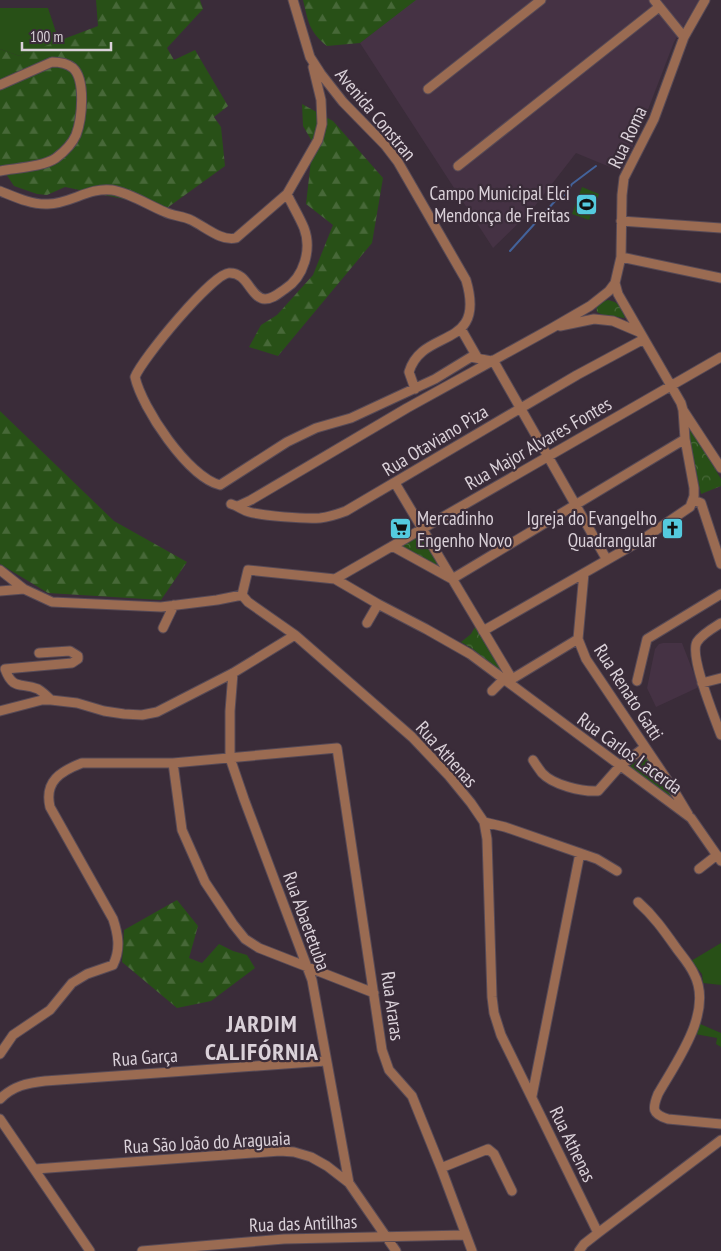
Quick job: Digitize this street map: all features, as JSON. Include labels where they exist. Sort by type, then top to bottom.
[{"type":"street","name":"Avenida Constran","points":[[293,0],[310,57],[343,102],[398,162],[418,193],[466,280],[470,293],[470,313],[461,329]]},
{"type":"street","points":[[428,89],[541,0]]},
{"type":"street","name":"Rua Roma","points":[[615,283],[621,257],[624,178],[654,119],[684,37],[706,0]]},
{"type":"street","points":[[458,166],[656,3],[684,37]]},
{"type":"street","points":[[0,191],[22,200],[48,204],[70,200],[94,191],[112,190],[133,197],[167,213],[189,219],[227,239],[232,239],[242,234],[287,194],[318,140],[322,124],[321,100],[310,57]]},
{"type":"street","points":[[0,85],[52,62],[61,62],[74,69],[79,75],[82,93],[76,136],[69,146],[54,159],[33,166],[0,171]]},
{"type":"street","points":[[287,194],[305,230],[307,251],[302,269],[292,284],[275,296],[265,299],[258,297],[238,274],[229,273],[222,275],[211,283],[190,305],[135,376],[138,390],[171,443],[204,478],[220,485],[295,438],[316,428],[351,418],[405,394],[472,357],[492,361],[590,306],[615,283],[618,294],[642,336],[674,384],[683,410],[685,439],[693,480],[694,500],[687,511],[607,560],[483,631]]},
{"type":"street","points":[[621,220],[721,228]]},
{"type":"street","points":[[621,257],[721,278]]},
{"type":"street","points":[[600,298],[611,296],[622,300]]},
{"type":"street","points":[[590,306],[589,312],[594,319]]},
{"type":"street","points":[[552,328],[594,319],[613,321],[642,336]]},
{"type":"street","points":[[405,394],[409,372],[415,358],[461,329],[477,358]]},
{"type":"street","name":"Rua Otaviano Piza","points":[[492,361],[235,505],[255,513],[321,518],[346,511],[642,336]]},
{"type":"street","name":"Rua Major Alvares Fontes","points":[[335,579],[721,357]]},
{"type":"street","points":[[492,361],[607,560]]},
{"type":"street","points":[[409,372],[415,389]]},
{"type":"street","points":[[683,410],[721,468]]},
{"type":"street","points":[[452,578],[685,439]]},
{"type":"street","points":[[395,483],[483,631],[508,681]]},
{"type":"street","points":[[694,500],[701,503],[721,564]]},
{"type":"street","points":[[392,546],[452,578]]},
{"type":"street","points":[[0,570],[24,589],[52,602],[111,605],[174,605],[242,595],[248,570],[335,579]]},
{"type":"street","name":"Rua Renato Gatti","points":[[584,573],[578,639],[586,659],[691,818]]},
{"type":"street","name":"Rua Carlos Lacerda","points":[[335,579],[470,654],[508,681],[691,818],[719,858]]},
{"type":"street","points":[[0,591],[24,589]]},
{"type":"street","points":[[637,681],[647,639],[721,594]]},
{"type":"street","name":"Rua Athenas","points":[[242,595],[248,602],[295,635],[412,737],[449,776],[484,822],[487,839],[494,1013],[501,1035],[598,1233]]},
{"type":"street","points":[[367,623],[378,604]]},
{"type":"street","points":[[163,628],[174,605]]},
{"type":"street","points":[[721,623],[701,637],[696,644],[695,650],[702,683],[721,735]]},
{"type":"street","points":[[0,712],[42,700],[51,700],[76,702],[104,711],[124,714],[142,715],[157,712],[172,706],[233,673],[295,635]]},
{"type":"street","points":[[492,690],[578,639]]},
{"type":"street","points":[[39,653],[70,651],[77,654],[78,658],[72,663],[3,667],[13,684],[39,690],[51,700]]},
{"type":"street","name":"Rua Abaetetuba","points":[[233,673],[230,711],[230,758],[312,980],[349,1183]]},
{"type":"street","points":[[702,683],[721,678]]},
{"type":"street","points":[[533,760],[543,774],[552,780],[579,790],[598,791],[620,766],[644,747]]},
{"type":"street","name":"Rua Araras","points":[[230,758],[337,748],[382,1050],[390,1070],[412,1096],[472,1251]]},
{"type":"street","points":[[0,1054],[13,1035],[50,1010],[72,983],[87,974],[113,965],[118,951],[117,931],[113,919],[50,807],[48,797],[50,788],[59,775],[68,769],[82,764],[173,763],[230,758]]},
{"type":"street","points":[[173,763],[182,830],[205,882],[233,924],[246,939],[259,948],[374,993]]},
{"type":"street","points":[[484,822],[597,859],[617,871]]},
{"type":"street","points":[[532,1096],[580,853]]},
{"type":"street","points":[[699,869],[719,858]]},
{"type":"street","points":[[638,902],[654,915],[695,974],[700,996],[696,1021],[658,1094],[654,1103],[655,1111],[659,1116],[668,1119],[721,1124]]},
{"type":"street","name":"Rua Garça","points":[[0,1099],[18,1086],[45,1081],[326,1061]]},
{"type":"street","points":[[0,1119],[90,1251]]},
{"type":"street","points":[[579,1251],[584,1244],[598,1233],[721,1140]]},
{"type":"street","points":[[441,1168],[488,1149],[494,1154],[512,1191]]},
{"type":"street","name":"Rua São João do Araguaia","points":[[35,1169],[280,1151],[294,1152],[311,1157],[349,1183],[396,1251]]},
{"type":"street","name":"Rua das Antilhas","points":[[142,1251],[284,1238],[465,1235]]},
{"type":"shaded area","points":[[415,0],[699,0],[674,42],[622,172],[576,153],[531,211],[493,248],[360,43]]},
{"type":"shaded area","points":[[682,643],[699,687],[656,707],[647,688],[655,649],[659,644]]},
{"type":"green space","points":[[96,0],[200,0],[203,9],[167,48],[174,60],[195,50],[228,106],[214,117],[221,127],[225,166],[167,208],[65,187],[47,195],[37,194],[14,186],[0,165],[0,49],[19,56],[98,26]]},
{"type":"green space","points":[[303,0],[416,0],[360,43],[327,46],[313,31]]},
{"type":"green space","points":[[0,8],[48,8],[59,41],[19,56],[0,49]]},
{"type":"green space","points":[[302,104],[333,121],[383,178],[372,243],[278,356],[249,347],[261,325],[277,315],[313,275],[333,225],[306,204],[313,143],[303,126]]},
{"type":"green space","name":"Campo Municipal Elci Mendonça de Freitas","points":[[582,187],[599,194],[589,220],[572,214]]},
{"type":"green space","points":[[608,300],[615,302],[619,306],[625,318],[603,315],[597,312],[599,304]]},
{"type":"green space","points":[[0,411],[114,521],[187,562],[161,600],[48,593],[0,564]]},
{"type":"green space","points":[[685,418],[721,479],[721,486],[701,494]]},
{"type":"green space","points":[[421,534],[437,563],[436,566],[398,547]]},
{"type":"green space","points":[[475,627],[505,676],[473,649],[461,642],[471,634]]},
{"type":"green space","points":[[645,755],[674,795],[673,798],[629,767]]},
{"type":"green space","points":[[177,900],[198,926],[189,958],[202,963],[219,944],[247,955],[255,968],[211,1001],[177,1008],[122,962],[124,930]]},
{"type":"green space","points":[[721,943],[721,985],[703,983],[702,974],[691,961]]},
{"type":"green space","points":[[698,1023],[721,1033],[721,1047],[716,1044],[717,1038],[695,1034]]},
{"type":"waterway","points":[[510,251],[556,200],[564,197],[572,184],[596,166]]},
{"type":"place","name":"Campo Municipal Elci Mendonça de Freitas","points":[[586,204]]},
{"type":"place","name":"Mercadinho Engenho Novo","points":[[401,529]]},
{"type":"place","name":"Igreja do Evangelho Quadrangular","points":[[673,529]]},
{"type":"district","name":"JARDIM CALIFÓRNIA","points":[[262,1038]]}]
